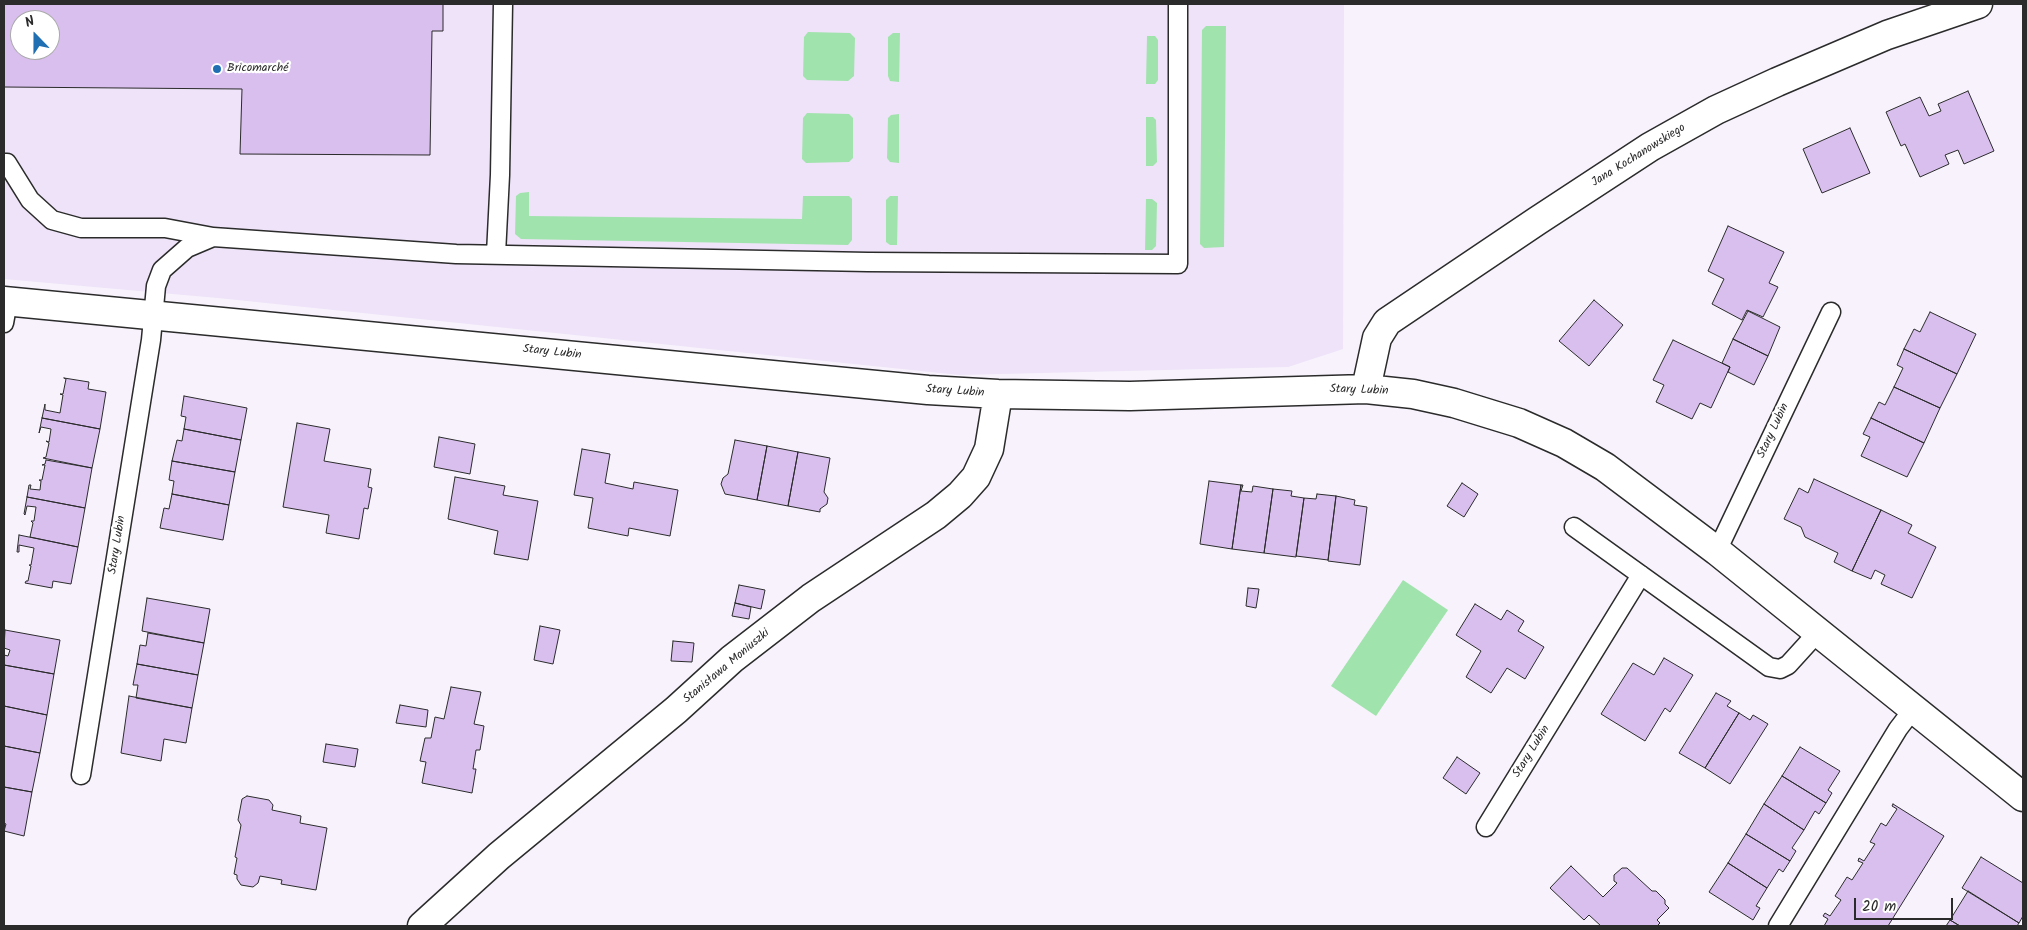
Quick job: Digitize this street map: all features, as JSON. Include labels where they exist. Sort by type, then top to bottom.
[{"type":"street","name":"Jana Kochanowskiego","points":[[1366,389],[1377,338],[1387,322],[1650,147],[1716,110],[1776,82],[1888,35],[1978,4]]},
{"type":"street","name":"Stary Lubin","points":[[5,308],[153,314],[928,390],[998,394],[1130,396],[1366,389],[1413,394],[1454,403],[1519,423],[1564,443],[1606,466],[1717,551],[2023,797]]},
{"type":"street","name":"Stanisława Moniuszki","points":[[422,926],[499,856],[676,710],[732,659],[811,598],[936,515],[960,495],[976,477],[989,450],[998,394]]},
{"type":"lane","points":[[496,254],[500,175],[503,4]]},
{"type":"lane","points":[[4,163],[7,163],[30,200],[52,220],[81,228],[165,228],[213,237],[456,254],[868,262],[1178,264],[1178,4]]},
{"type":"lane","points":[[153,314],[156,286],[162,270],[187,248],[213,237]]},
{"type":"lane","name":"Stary Lubin","points":[[1717,551],[1831,312]]},
{"type":"lane","name":"Stary Lubin","points":[[81,775],[151,340],[153,314]]},
{"type":"lane","points":[[1574,527],[1769,667],[1780,669],[1788,665],[1818,632]]},
{"type":"lane","name":"Stary Lubin","points":[[1486,827],[1641,575]]},
{"type":"lane","points":[[1778,926],[1898,729],[1914,708]]},
{"type":"shaded area","points":[[4,4],[1344,4],[1343,349],[1288,367],[960,375],[218,298],[4,279]]},
{"type":"green space","points":[[1206,26],[1226,26],[1224,247],[1204,248],[1200,244],[1202,30]]},
{"type":"green space","points":[[808,32],[850,33],[855,38],[854,76],[848,81],[807,80],[803,76],[804,37]]},
{"type":"green space","points":[[893,33],[900,33],[899,82],[890,81],[888,76],[888,37]]},
{"type":"green space","points":[[1147,36],[1155,36],[1158,40],[1158,80],[1155,84],[1146,84]]},
{"type":"green space","points":[[807,113],[849,114],[853,118],[853,158],[849,162],[806,163],[802,159],[803,118]]},
{"type":"green space","points":[[899,114],[899,163],[890,162],[887,158],[888,118],[891,115]]},
{"type":"green space","points":[[1146,117],[1153,117],[1156,120],[1157,162],[1153,166],[1146,166]]},
{"type":"green space","points":[[529,192],[529,216],[802,219],[803,196],[849,196],[852,199],[852,240],[848,245],[521,239],[515,234],[516,196],[520,193]]},
{"type":"green space","points":[[890,196],[898,196],[897,245],[890,245],[886,242],[886,200]]},
{"type":"green space","points":[[1146,199],[1152,199],[1157,203],[1156,246],[1152,250],[1145,250]]},
{"type":"green space","points":[[1403,580],[1448,610],[1376,716],[1331,686]]},
{"type":"building","name":"Bricomarché","points":[[4,4],[443,4],[443,31],[432,31],[430,155],[240,154],[242,89],[4,87]]},
{"type":"building","points":[[1968,91],[1994,151],[1964,164],[1958,150],[1945,155],[1949,164],[1920,177],[1905,144],[1901,146],[1886,112],[1920,97],[1929,116],[1941,111],[1938,104]]},
{"type":"building","points":[[1850,128],[1870,173],[1822,193],[1803,149]]},
{"type":"building","points":[[1728,226],[1784,252],[1769,283],[1778,287],[1763,317],[1747,310],[1742,320],[1712,304],[1724,279],[1708,271]]},
{"type":"building","points":[[1594,300],[1623,325],[1589,366],[1559,341]]},
{"type":"building","points":[[1748,311],[1780,327],[1768,356],[1733,339]]},
{"type":"building","points":[[1930,312],[1976,334],[1957,374],[1904,349],[1914,329],[1920,332]]},
{"type":"building","points":[[1733,339],[1768,356],[1754,385],[1728,372],[1730,367],[1722,363]]},
{"type":"building","points":[[1673,340],[1730,367],[1711,408],[1700,403],[1692,419],[1656,402],[1664,385],[1653,380]]},
{"type":"building","points":[[1904,349],[1957,374],[1940,408],[1894,387],[1903,368],[1897,365]]},
{"type":"building","points":[[64,378],[89,382],[88,389],[106,392],[100,429],[42,418],[45,404],[45,410],[60,413],[63,395],[60,394],[63,394],[66,379]]},
{"type":"building","points":[[1894,387],[1940,408],[1924,443],[1871,418],[1879,402],[1885,405]]},
{"type":"building","points":[[184,396],[247,408],[241,440],[184,429],[186,417],[181,416]]},
{"type":"building","points":[[42,418],[100,429],[92,468],[43,458],[46,457],[49,443],[46,441],[49,442],[51,429],[41,427],[39,433]]},
{"type":"building","points":[[1871,418],[1924,443],[1907,477],[1861,456],[1870,437],[1863,434]]},
{"type":"building","points":[[297,423],[330,429],[324,461],[371,469],[368,487],[372,488],[368,509],[364,508],[359,539],[326,533],[329,515],[283,507]]},
{"type":"building","points":[[184,429],[241,440],[235,472],[172,461],[177,440],[182,441]]},
{"type":"building","points":[[439,437],[475,444],[470,474],[434,467]]},
{"type":"building","points":[[735,440],[767,446],[757,500],[725,494],[721,484],[723,478],[728,474]]},
{"type":"building","points":[[767,446],[798,452],[788,506],[757,500]]},
{"type":"building","points":[[582,449],[610,454],[605,483],[633,489],[634,482],[678,490],[670,536],[629,528],[628,536],[588,528],[593,498],[574,495]]},
{"type":"building","points":[[798,452],[830,458],[824,492],[828,498],[827,504],[820,509],[820,512],[788,506]]},
{"type":"building","points":[[46,460],[92,468],[85,508],[27,497],[29,485],[31,485],[30,489],[40,490],[41,481],[39,480],[42,480],[45,465],[42,465],[45,464]]},
{"type":"building","points":[[172,461],[235,472],[229,505],[172,494],[174,481],[169,480]]},
{"type":"building","points":[[455,477],[505,486],[503,495],[538,501],[528,560],[494,554],[498,531],[448,519]]},
{"type":"building","points":[[1814,479],[1881,510],[1852,571],[1834,562],[1838,553],[1805,537],[1801,527],[1784,519],[1799,488],[1808,493]]},
{"type":"building","points":[[1209,481],[1241,485],[1232,549],[1200,544]]},
{"type":"building","points":[[1462,483],[1478,494],[1464,517],[1447,506]]},
{"type":"building","points":[[1241,485],[1243,485],[1241,491],[1252,492],[1253,486],[1273,489],[1264,553],[1232,549]]},
{"type":"building","points":[[1273,489],[1292,491],[1291,496],[1304,498],[1296,557],[1264,553]]},
{"type":"building","points":[[172,494],[229,505],[223,540],[160,528],[164,508],[169,509]]},
{"type":"building","points":[[1317,494],[1336,496],[1328,560],[1296,556],[1304,498],[1316,499]]},
{"type":"building","points":[[1336,496],[1355,500],[1354,505],[1367,507],[1360,565],[1328,561]]},
{"type":"building","points":[[27,497],[85,508],[78,547],[30,537],[33,523],[31,521],[34,521],[36,507],[27,506],[24,514]]},
{"type":"building","points":[[1881,510],[1912,525],[1908,533],[1936,547],[1912,598],[1881,584],[1885,575],[1875,570],[1871,579],[1852,571]]},
{"type":"building","points":[[19,535],[78,547],[71,584],[53,581],[52,588],[25,583],[28,581],[31,566],[29,565],[31,565],[34,548],[19,545],[19,552],[17,552]]},
{"type":"building","points":[[739,585],[765,590],[761,609],[735,603]]},
{"type":"building","points":[[1248,588],[1259,589],[1256,608],[1246,606]]},
{"type":"building","points":[[147,598],[210,609],[204,643],[142,631]]},
{"type":"building","points":[[735,603],[751,607],[749,619],[732,616]]},
{"type":"building","points":[[1475,604],[1501,620],[1507,610],[1524,621],[1518,631],[1544,647],[1525,679],[1507,668],[1491,693],[1466,677],[1481,651],[1456,635]]},
{"type":"building","points":[[540,626],[560,630],[553,664],[534,660]]},
{"type":"building","points":[[5,630],[60,640],[54,674],[4,665],[4,655],[8,656],[10,650],[4,648]]},
{"type":"building","points":[[148,633],[204,643],[198,675],[137,664],[140,645],[146,646]]},
{"type":"building","points":[[673,641],[694,643],[692,662],[671,661]]},
{"type":"building","points":[[1664,658],[1693,675],[1670,712],[1665,708],[1645,741],[1601,714],[1633,663],[1654,675]]},
{"type":"building","points":[[137,664],[198,675],[192,708],[136,698],[138,685],[133,685]]},
{"type":"building","points":[[4,665],[54,674],[47,715],[4,706]]},
{"type":"building","points":[[451,687],[481,692],[474,724],[484,726],[480,750],[476,750],[473,769],[476,769],[472,793],[422,783],[426,762],[420,761],[425,738],[431,738],[435,717],[444,719]]},
{"type":"building","points":[[1716,693],[1731,701],[1727,706],[1739,713],[1705,768],[1679,753]]},
{"type":"building","points":[[129,696],[192,708],[186,743],[164,739],[161,761],[121,753]]},
{"type":"building","points":[[400,705],[428,710],[426,727],[396,723]]},
{"type":"building","points":[[4,706],[47,715],[40,753],[4,746]]},
{"type":"building","points":[[1739,713],[1750,720],[1753,715],[1768,724],[1730,784],[1705,768]]},
{"type":"building","points":[[326,744],[358,749],[355,767],[323,762]]},
{"type":"building","points":[[4,746],[40,753],[32,792],[4,787]]},
{"type":"building","points":[[1800,747],[1840,771],[1828,790],[1832,793],[1826,803],[1782,776]]},
{"type":"building","points":[[1457,757],[1480,773],[1466,794],[1443,778]]},
{"type":"building","points":[[1782,776],[1826,803],[1819,814],[1815,811],[1804,830],[1764,804]]},
{"type":"building","points":[[4,787],[32,792],[24,836],[4,831],[6,824],[4,823]]},
{"type":"building","points":[[247,796],[269,800],[273,805],[272,810],[301,816],[300,823],[327,828],[316,890],[281,884],[282,880],[260,876],[258,883],[253,887],[241,885],[237,875],[234,874],[237,858],[235,857],[241,825],[238,820],[242,799]]},
{"type":"building","points":[[1764,804],[1804,830],[1792,848],[1796,851],[1790,861],[1746,834]]},
{"type":"building","points":[[1893,804],[1944,836],[1888,926],[1824,926],[1828,919],[1823,916],[1825,913],[1830,916],[1841,900],[1835,896],[1847,877],[1852,880],[1863,863],[1858,861],[1859,858],[1864,861],[1875,844],[1870,842],[1881,823],[1886,826],[1897,809],[1892,806]]},
{"type":"building","points":[[1746,834],[1790,861],[1783,872],[1779,869],[1767,888],[1728,863]]},
{"type":"building","points":[[1981,857],[2023,883],[2023,916],[2019,923],[1962,888]]},
{"type":"building","points":[[1728,863],[1767,888],[1756,906],[1760,908],[1753,920],[1709,892]]},
{"type":"building","points":[[1571,866],[1603,897],[1617,883],[1614,881],[1614,875],[1622,868],[1627,868],[1652,891],[1656,891],[1665,900],[1665,904],[1669,908],[1657,920],[1660,923],[1657,926],[1601,926],[1589,915],[1584,920],[1550,888]]},
{"type":"building","points":[[1968,891],[2019,923],[2017,926],[1960,926],[1950,920]]},
{"type":"building","points":[[1950,920],[1960,926],[1946,926]]},
{"type":"place","name":"Bricomarché","points":[[217,69]]}]
